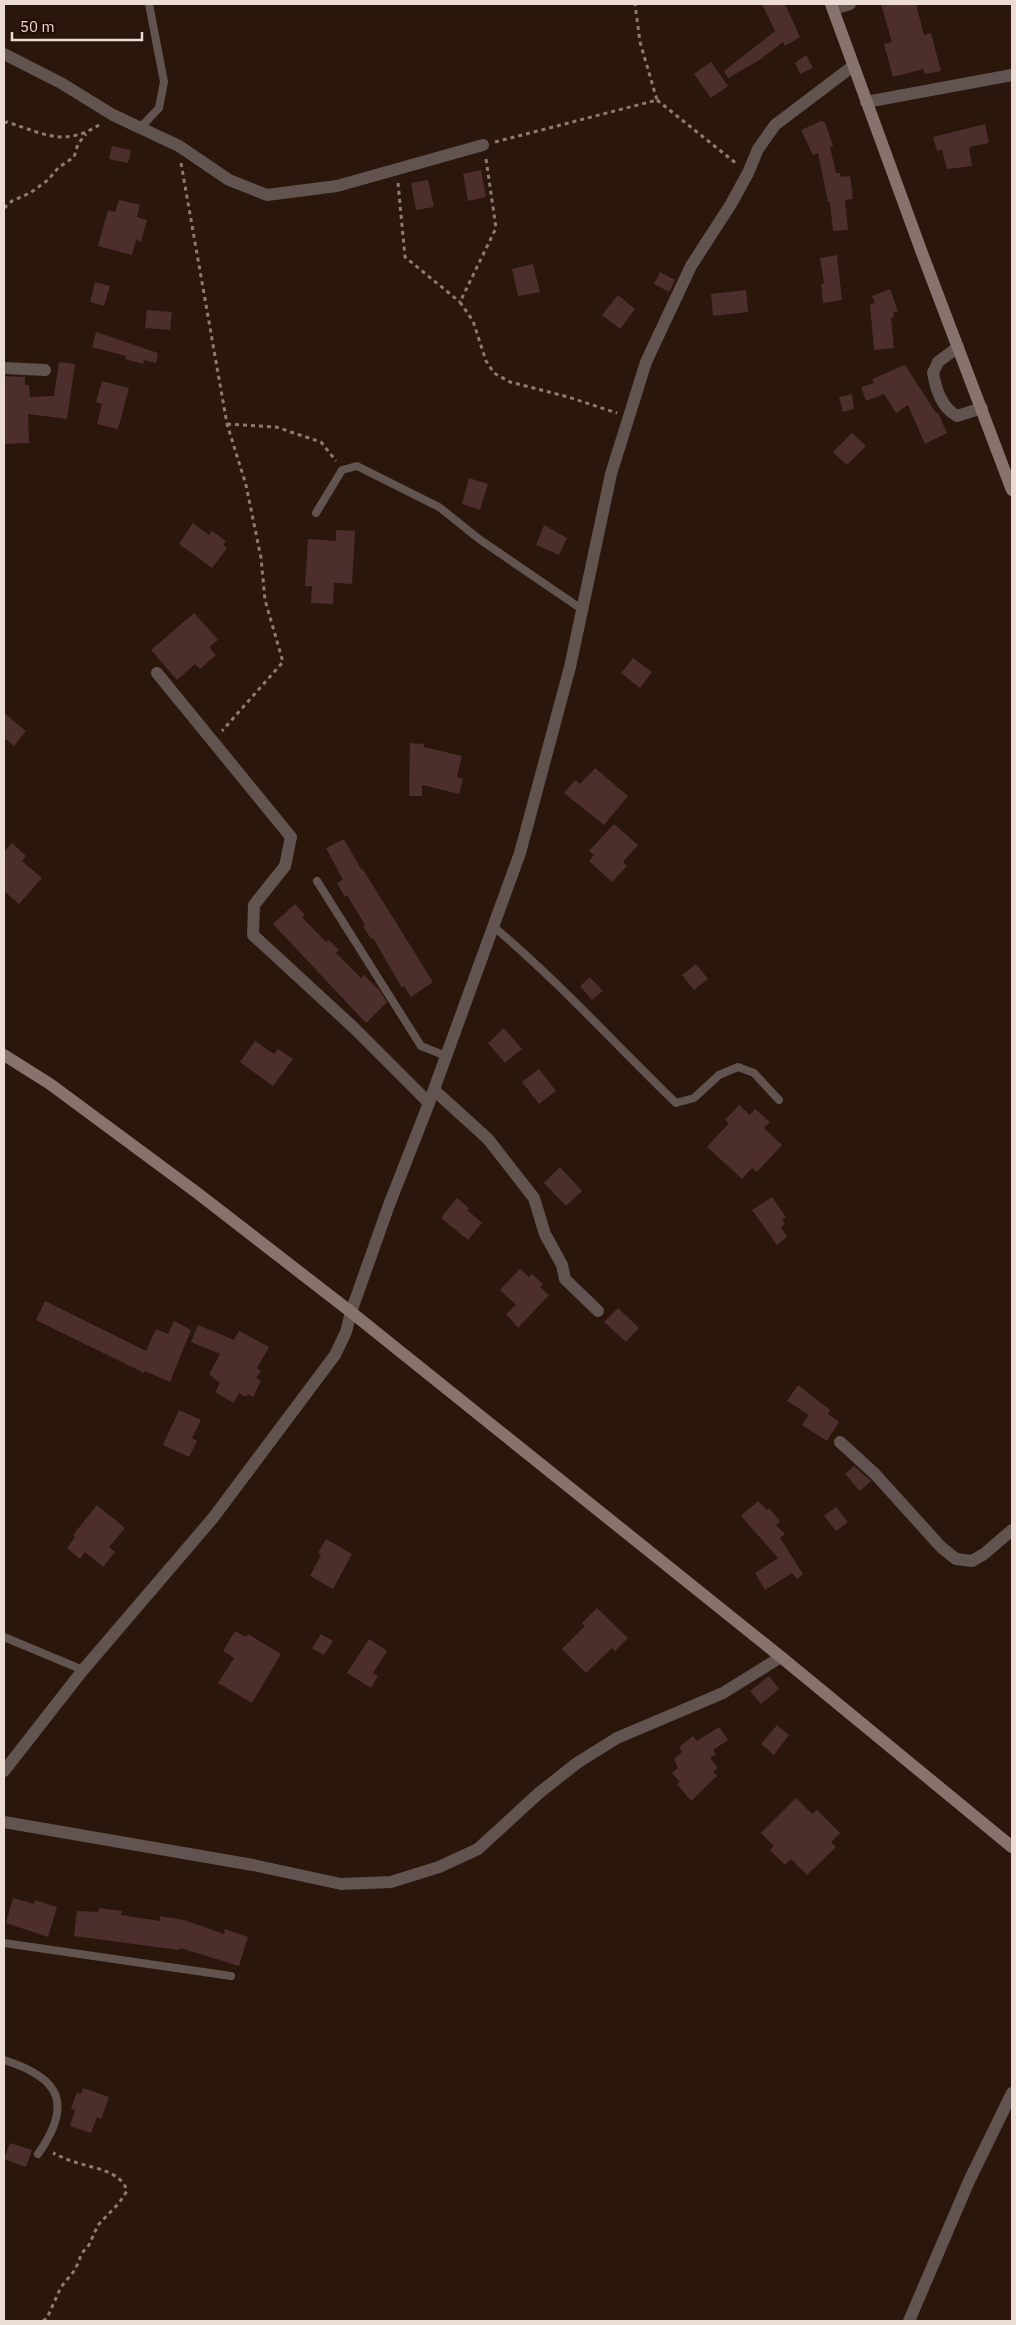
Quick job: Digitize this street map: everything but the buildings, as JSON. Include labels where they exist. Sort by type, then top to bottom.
[{"type":"street","points":[[850,4],[833,7],[852,66],[1012,490]]},
{"type":"street","points":[[4,54],[61,83],[113,115],[179,146],[229,180],[267,195],[337,186],[483,145]]},
{"type":"street","points":[[4,1771],[83,1670],[213,1518],[335,1355],[346,1332],[351,1312],[520,853],[538,790],[583,610],[609,483],[646,362],[691,266],[748,173],[758,149],[775,125],[852,66]]},
{"type":"street","points":[[866,102],[1012,75]]},
{"type":"street","points":[[958,347],[938,362],[932,373],[936,387],[947,410],[956,416],[982,408]]},
{"type":"street","points":[[4,368],[45,370]]},
{"type":"street","points":[[157,673],[291,837],[285,866],[254,906],[253,935],[353,1027],[429,1103]]},
{"type":"street","points":[[4,1055],[73,1101],[196,1192],[351,1312],[781,1657],[1012,1847]]},
{"type":"street","points":[[434,1090],[488,1139],[534,1198],[545,1234],[562,1265],[565,1279],[598,1311]]},
{"type":"street","points":[[840,1442],[874,1474],[941,1546],[956,1559],[972,1561],[984,1554],[1012,1530]]},
{"type":"street","points":[[4,1822],[253,1865],[341,1884],[391,1882],[439,1867],[478,1849],[538,1793],[576,1763],[618,1738],[723,1693],[781,1657]]},
{"type":"street","points":[[908,2321],[969,2181],[1012,2093]]},
{"type":"lane","points":[[141,127],[159,108],[164,82],[149,4]]},
{"type":"lane","points":[[316,513],[342,470],[356,466],[439,507],[479,539],[583,610]]},
{"type":"lane","points":[[317,881],[421,1046],[446,1056]]},
{"type":"lane","points":[[494,926],[531,958],[676,1103],[694,1098],[719,1075],[738,1067],[754,1073],[779,1100]]},
{"type":"lane","points":[[4,1637],[83,1670]]},
{"type":"lane","points":[[4,1943],[232,1976]]},
{"type":"lane","points":[[4,2060],[35,2073],[49,2084],[58,2096],[58,2114],[52,2134],[40,2151]]},
{"type":"path","points":[[635,4],[640,42],[657,100],[748,173]]},
{"type":"path","points":[[460,302],[496,228],[483,145],[657,100]]},
{"type":"path","points":[[4,208],[12,201],[30,193],[48,180],[58,168],[74,157],[78,144],[87,134],[113,115]]},
{"type":"path","points":[[4,123],[7,122],[60,139],[87,134]]},
{"type":"path","points":[[179,146],[182,179],[227,424],[246,485],[261,558],[265,600],[282,662],[213,740]]},
{"type":"path","points":[[397,169],[405,257],[460,302],[473,321],[486,361],[494,373],[510,382],[568,397],[629,418]]},
{"type":"path","points":[[227,424],[276,427],[321,442],[342,470]]},
{"type":"path","points":[[40,2151],[76,2163],[101,2168],[126,2185],[127,2191],[119,2203],[98,2225],[89,2245],[82,2253],[75,2270],[62,2286],[43,2321]]}]
